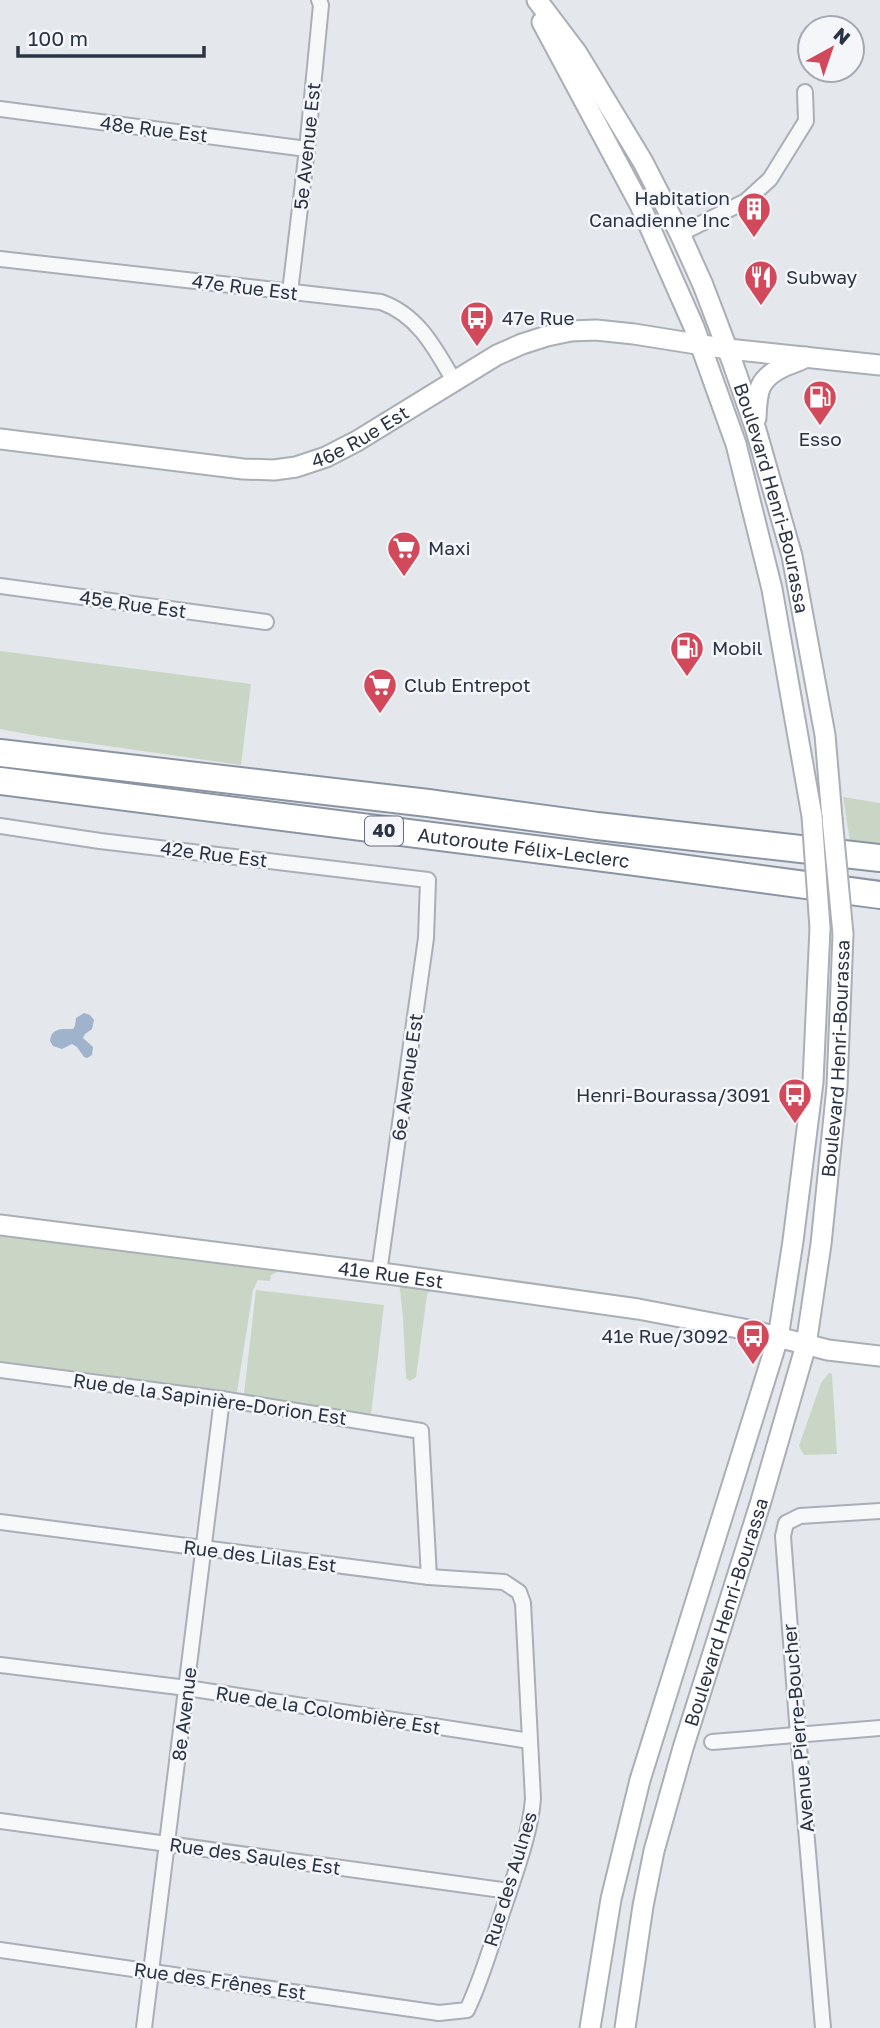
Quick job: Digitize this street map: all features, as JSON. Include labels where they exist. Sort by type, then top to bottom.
[{"type":"highway","points":[[0,740],[61,760]]},
{"type":"highway","name":"Autoroute Félix-Leclerc","points":[[0,753],[880,858]]},
{"type":"highway","name":"Autoroute Félix-Leclerc","points":[[0,780],[880,895]]},
{"type":"main road","name":"Boulevard Henri-Bourassa","points":[[530,0],[640,205],[701,344],[736,444],[768,571],[812,816],[820,929],[813,1082],[778,1338],[640,1780],[611,1899],[590,2028]]},
{"type":"main road","name":"Boulevard Henri-Bourassa","points":[[537,0],[577,53],[643,162],[680,234],[728,349],[756,430],[792,556],[825,735],[843,934],[837,1087],[821,1244],[806,1345],[654,1851],[625,2028]]},
{"type":"main road","name":"46e Rue Est","points":[[0,439],[233,468],[274,470],[296,467],[326,457],[357,441],[497,355],[522,344],[570,331],[608,331],[728,349],[880,365]]},
{"type":"main road","points":[[756,430],[758,392],[763,380],[775,371],[807,356]]},
{"type":"main road","name":"41e Rue Est","points":[[0,1225],[638,1309],[714,1322],[845,1353],[880,1356]]},
{"type":"street","name":"5e Avenue Est","points":[[290,292],[307,149],[321,5],[319,0]]},
{"type":"street","points":[[680,234],[746,201],[770,179],[806,121],[806,92]]},
{"type":"street","name":"48e Rue Est","points":[[0,109],[307,149]]},
{"type":"street","name":"47e Rue Est","points":[[0,258],[381,302],[401,310],[413,320],[454,380]]},
{"type":"street","name":"45e Rue Est","points":[[0,586],[266,622]]},
{"type":"street","name":"42e Rue Est","points":[[0,826],[100,841],[428,880]]},
{"type":"street","name":"6e Avenue Est","points":[[380,1273],[426,938],[428,880]]},
{"type":"street","name":"Rue de la Sapinière-Dorion Est","points":[[0,1370],[222,1399],[421,1431],[429,1577]]},
{"type":"street","name":"8e Avenue","points":[[144,2028],[222,1399]]},
{"type":"street","name":"Avenue Pierre-Boucher","points":[[823,2028],[797,1735],[783,1536],[786,1523],[800,1516],[880,1511]]},
{"type":"street","name":"Rue des Lilas Est","points":[[0,1522],[429,1577],[504,1582],[519,1592]]},
{"type":"street","name":"Rue des Aulnes","points":[[439,2013],[467,2010],[476,1992],[532,1814],[523,1602],[519,1592]]},
{"type":"street","name":"Rue de la Colombière Est","points":[[0,1665],[187,1688],[530,1741]]},
{"type":"street","points":[[712,1742],[880,1728]]},
{"type":"street","name":"Rue des Saules Est","points":[[0,1821],[509,1891]]},
{"type":"street","name":"Rue des Frênes Est","points":[[0,1950],[439,2013]]},
{"type":"green space","points":[[0,651],[251,684],[241,765],[0,729]]},
{"type":"green space","points":[[843,797],[880,803],[880,846],[850,842]]},
{"type":"green space","points":[[0,1231],[278,1267],[277,1272],[271,1275],[270,1281],[258,1280],[253,1290],[237,1392],[0,1361]]},
{"type":"green space","points":[[399,1282],[432,1287],[427,1295],[416,1377],[410,1381],[406,1378]]},
{"type":"green space","points":[[256,1290],[384,1305],[370,1423],[243,1402]]},
{"type":"green space","points":[[829,1373],[832,1374],[837,1454],[804,1455],[799,1446],[821,1383]]},
{"type":"water","points":[[84,1013],[94,1020],[92,1029],[83,1038],[93,1047],[92,1055],[84,1057],[72,1044],[62,1049],[53,1046],[50,1041],[53,1033],[73,1029],[76,1018]]},
{"type":"place","name":"Habitation Canadienne Inc","points":[[754,239]]},
{"type":"place","name":"Subway","points":[[761,307]]},
{"type":"place","name":"47e Rue","points":[[477,348]]},
{"type":"place","name":"Esso","points":[[820,427]]},
{"type":"place","name":"Maxi","points":[[404,578]]},
{"type":"place","name":"Mobil","points":[[687,678]]},
{"type":"place","name":"Club Entrepot","points":[[380,715]]},
{"type":"place","name":"Henri-Bourassa/3091","points":[[795,1125]]},
{"type":"place","name":"41e Rue/3092","points":[[753,1366]]}]
